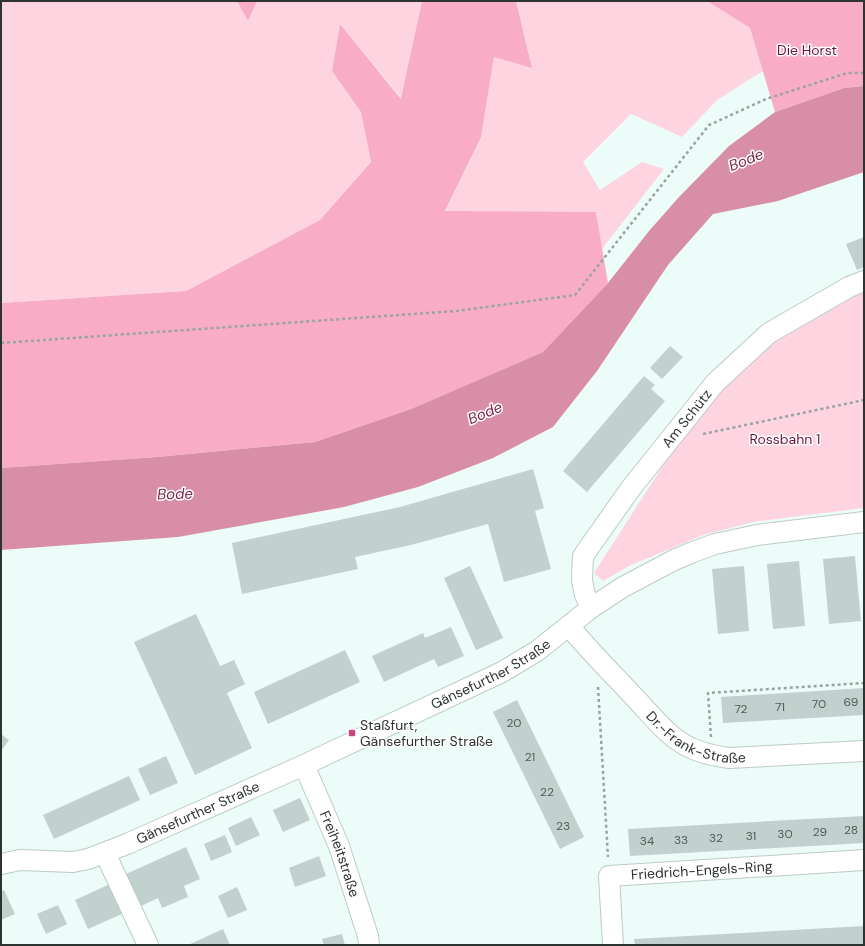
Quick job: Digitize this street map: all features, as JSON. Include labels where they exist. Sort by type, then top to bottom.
[{"type":"street","name":"Am Schütz","points":[[591,608],[585,595],[582,580],[583,556],[631,488],[715,383],[769,333],[849,287],[864,281]]},
{"type":"street","name":"Gänsefurther Straße","points":[[1,864],[20,860],[73,862],[105,853],[304,765],[502,672],[537,651],[591,608],[624,587],[674,560],[715,544],[757,535],[864,522]]},
{"type":"street","name":"Dr.-Frank-Straße","points":[[569,626],[606,668],[665,728],[678,740],[692,748],[713,755],[729,758],[864,751]]},
{"type":"street","name":"Freiheitstraße","points":[[304,765],[339,846],[368,936],[369,945]]},
{"type":"street","points":[[105,853],[148,945]]},
{"type":"street","name":"Friedrich-Engels-Ring","points":[[609,876],[864,860]]},
{"type":"street","points":[[609,876],[613,945]]},
{"type":"path","points":[[1,343],[456,311],[575,295],[710,125],[766,100],[847,73],[864,73]]},
{"type":"path","points":[[703,434],[864,400]]},
{"type":"path","points":[[606,668],[598,681],[609,876]]},
{"type":"path","points":[[713,755],[708,693],[864,683]]},
{"type":"green space","points":[[1,1],[237,1],[248,21],[257,1],[422,1],[402,99],[340,24],[332,71],[361,112],[371,162],[320,220],[186,291],[1,303]]},
{"type":"green space","points":[[237,1],[257,1],[248,21]]},
{"type":"green space","points":[[422,1],[516,1],[532,68],[494,57],[481,137],[445,211],[596,212],[608,283],[543,352],[411,409],[315,442],[157,457],[1,468],[1,303],[186,291],[320,220],[371,162],[361,112],[332,71],[340,24],[401,99]]},
{"type":"green space","points":[[516,1],[707,1],[750,28],[763,71],[717,100],[682,137],[631,114],[583,162],[600,190],[642,162],[664,169],[602,249],[596,212],[445,212],[481,137],[494,57],[532,67]]},
{"type":"green space","name":"Die Horst","points":[[707,1],[864,1],[864,86],[844,88],[775,112],[750,28]]},
{"type":"green space","name":"Rossbahn 1","points":[[864,284],[864,508],[753,522],[703,535],[629,566],[603,581],[594,573],[675,447],[721,392],[768,344]]},
{"type":"water","name":"Bode","points":[[864,86],[864,172],[778,201],[713,214],[668,265],[597,371],[553,427],[493,458],[418,487],[344,507],[178,537],[1,550],[1,468],[157,457],[315,442],[411,409],[543,352],[608,283],[649,231],[679,197],[729,146],[775,112],[844,88]]},
{"type":"building","points":[[864,237],[864,267],[857,270],[846,244]]},
{"type":"building","points":[[670,346],[683,357],[662,379],[650,368]]},
{"type":"building","points":[[644,376],[655,385],[651,389],[665,401],[587,492],[563,471]]},
{"type":"building","points":[[533,469],[544,508],[535,511],[551,569],[504,582],[488,524],[411,545],[355,557],[358,569],[242,594],[232,543],[400,507]]},
{"type":"building","points":[[855,556],[861,621],[829,624],[823,559]]},
{"type":"building","points":[[799,561],[805,626],[773,629],[767,564]]},
{"type":"building","points":[[470,566],[503,638],[476,650],[444,578]]},
{"type":"building","points":[[744,566],[749,631],[718,634],[712,569]]},
{"type":"building","points":[[196,614],[220,666],[234,660],[245,684],[227,693],[252,748],[195,775],[134,642]]},
{"type":"building","points":[[451,627],[464,656],[438,667],[434,659],[384,682],[372,656],[423,633],[425,638]]},
{"type":"building","points":[[345,650],[360,682],[268,724],[254,692]]},
{"type":"building","points":[[864,688],[864,715],[723,723],[721,697]]},
{"type":"building","points":[[517,700],[584,837],[560,849],[493,712]]},
{"type":"building","points":[[1,734],[9,740],[1,751]]},
{"type":"building","points":[[166,756],[178,783],[150,795],[138,769]]},
{"type":"building","points":[[129,776],[140,800],[54,839],[43,815]]},
{"type":"building","points":[[300,798],[310,820],[283,832],[273,810]]},
{"type":"building","points":[[864,816],[864,843],[630,856],[628,829]]},
{"type":"building","points":[[251,817],[260,835],[236,846],[228,828]]},
{"type":"building","points":[[225,835],[232,852],[211,861],[204,844]]},
{"type":"building","points":[[186,847],[200,879],[184,886],[188,897],[162,908],[158,898],[141,906],[126,874]]},
{"type":"building","points":[[319,856],[326,876],[295,887],[289,868]]},
{"type":"building","points":[[110,884],[124,913],[88,929],[75,900]]},
{"type":"building","points":[[237,887],[247,910],[228,918],[218,896]]},
{"type":"building","points":[[4,890],[15,914],[1,920],[1,892]]},
{"type":"building","points":[[58,905],[67,924],[46,934],[37,914]]},
{"type":"building","points":[[864,926],[864,945],[635,945],[634,939]]},
{"type":"building","points":[[223,929],[230,945],[188,945]]},
{"type":"building","points":[[342,934],[345,945],[324,945],[322,939]]},
{"type":"place","name":"Staßfurt, Gänsefurther Straße","points":[[352,733]]}]
